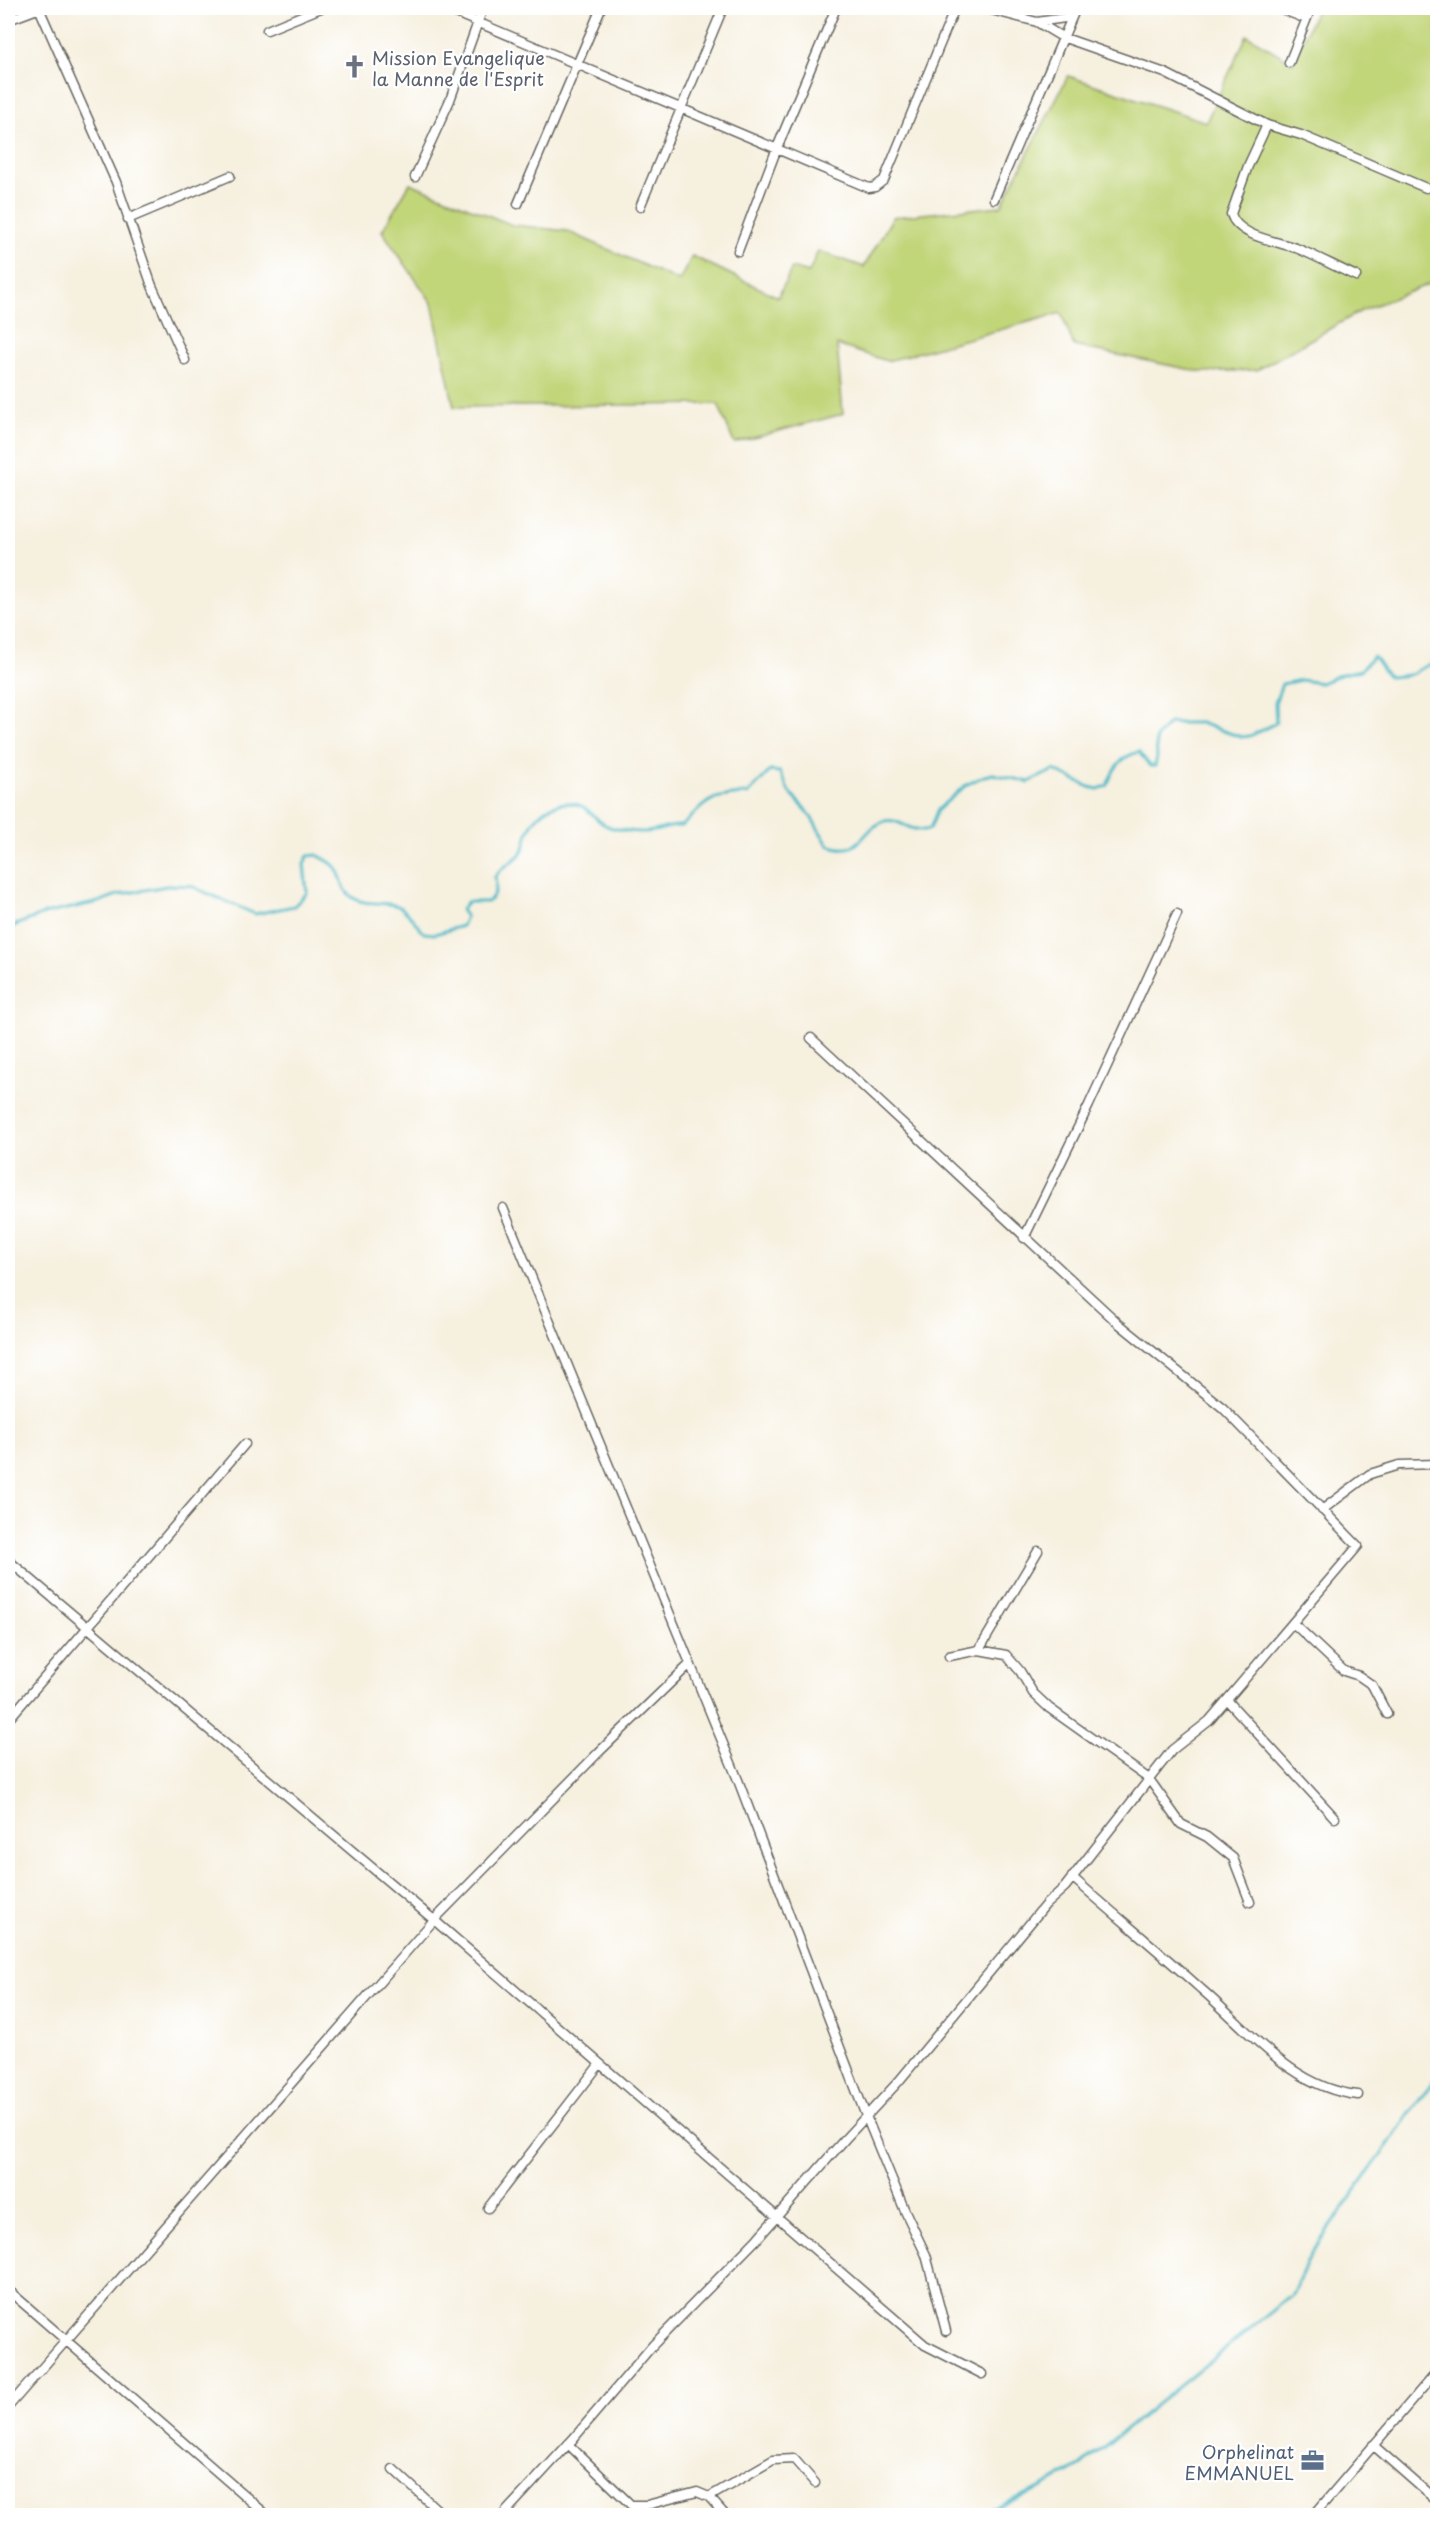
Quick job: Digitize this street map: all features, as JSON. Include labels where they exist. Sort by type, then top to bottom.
[{"type":"street","points":[[8,20],[40,8],[116,182],[152,286],[185,360]]},
{"type":"street","points":[[267,30],[321,8]]},
{"type":"street","points":[[444,8],[869,188],[880,184],[886,175],[956,8]]},
{"type":"street","points":[[415,177],[450,100],[483,8]]},
{"type":"street","points":[[518,204],[601,8]]},
{"type":"street","points":[[640,207],[723,8]]},
{"type":"street","points":[[738,251],[777,148],[836,8]]},
{"type":"street","points":[[984,8],[1037,22],[1062,37],[1164,74],[1267,125],[1301,135],[1426,188]]},
{"type":"street","points":[[994,199],[1076,8]]},
{"type":"street","points":[[1279,8],[1306,19]]},
{"type":"street","points":[[1289,63],[1311,8]]},
{"type":"street","points":[[1037,22],[1072,17]]},
{"type":"street","points":[[1267,125],[1244,176],[1231,214],[1233,220],[1257,237],[1296,248],[1356,276]]},
{"type":"street","points":[[128,219],[230,176]]},
{"type":"street","points":[[1024,1238],[1089,1105],[1177,914]]},
{"type":"street","points":[[502,2516],[568,2445],[668,2329],[777,2217],[907,2072],[1046,1904],[1072,1877],[1172,1750],[1209,1721],[1358,1546],[1223,1408],[1134,1337],[1024,1238],[811,1038]]},
{"type":"street","points":[[503,1208],[738,1780],[866,2116],[905,2211],[926,2255],[946,2331]]},
{"type":"street","points":[[8,1720],[245,1444]]},
{"type":"street","points":[[1322,1510],[1370,1474],[1399,1465],[1437,1464]]},
{"type":"street","points":[[979,1650],[1038,1551]]},
{"type":"street","points":[[8,1560],[434,1920],[925,2345],[982,2374]]},
{"type":"street","points":[[1293,1623],[1344,1671],[1359,1676],[1372,1685],[1387,1714]]},
{"type":"street","points":[[949,1656],[979,1650],[1006,1655],[1020,1671],[1033,1693],[1049,1708],[1149,1779],[1181,1824],[1207,1838],[1233,1858],[1250,1902]]},
{"type":"street","points":[[8,2407],[434,1920],[598,1753],[690,1664]]},
{"type":"street","points":[[1227,1700],[1335,1818]]},
{"type":"street","points":[[1072,1877],[1203,1990],[1284,2065],[1337,2093],[1358,2095]]},
{"type":"street","points":[[488,2208],[599,2065]]},
{"type":"street","points":[[8,2290],[268,2516]]},
{"type":"street","points":[[1313,2516],[1437,2370]]},
{"type":"street","points":[[568,2445],[630,2505],[647,2505],[697,2492],[709,2497],[726,2516]]},
{"type":"street","points":[[1373,2445],[1437,2502]]},
{"type":"street","points":[[709,2497],[772,2460],[794,2459],[815,2483]]},
{"type":"street","points":[[393,2469],[444,2516]]},
{"type":"green space","points":[[1317,8],[1437,8],[1437,281],[1361,311],[1257,370],[1202,372],[1074,346],[1061,313],[887,361],[837,345],[843,414],[734,443],[718,404],[454,407],[432,303],[382,231],[410,183],[512,225],[567,231],[679,281],[692,256],[778,297],[792,268],[809,273],[818,251],[864,267],[893,217],[1001,206],[1068,76],[1206,122],[1247,35],[1293,63]]},
{"type":"waterway","points":[[8,928],[44,914],[99,902],[117,895],[172,885],[191,886],[255,914],[294,906],[307,893],[304,864],[308,856],[317,855],[334,866],[352,897],[362,902],[398,906],[424,933],[435,934],[462,926],[466,917],[461,910],[467,902],[488,902],[495,891],[495,877],[522,852],[529,830],[538,816],[559,804],[567,803],[583,807],[604,824],[613,828],[654,831],[682,826],[710,801],[725,796],[748,794],[770,771],[780,772],[789,792],[808,812],[828,845],[848,848],[885,821],[895,821],[910,828],[930,829],[937,811],[944,804],[966,785],[984,776],[993,774],[1029,782],[1054,770],[1098,789],[1107,786],[1118,764],[1133,754],[1139,752],[1150,766],[1155,766],[1156,738],[1169,723],[1200,723],[1241,737],[1250,736],[1276,723],[1275,703],[1282,684],[1301,680],[1321,683],[1342,674],[1361,670],[1373,656],[1390,677],[1409,675],[1438,660]]},
{"type":"waterway","points":[[975,2516],[1041,2488],[1080,2466],[1291,2296],[1312,2252],[1438,2074]]},
{"type":"place","name":"Mission Evangelique la Manne de l'Esprit","points":[[354,67]]},
{"type":"place","name":"Orphelinat EMMANUEL","points":[[1312,2461]]}]
